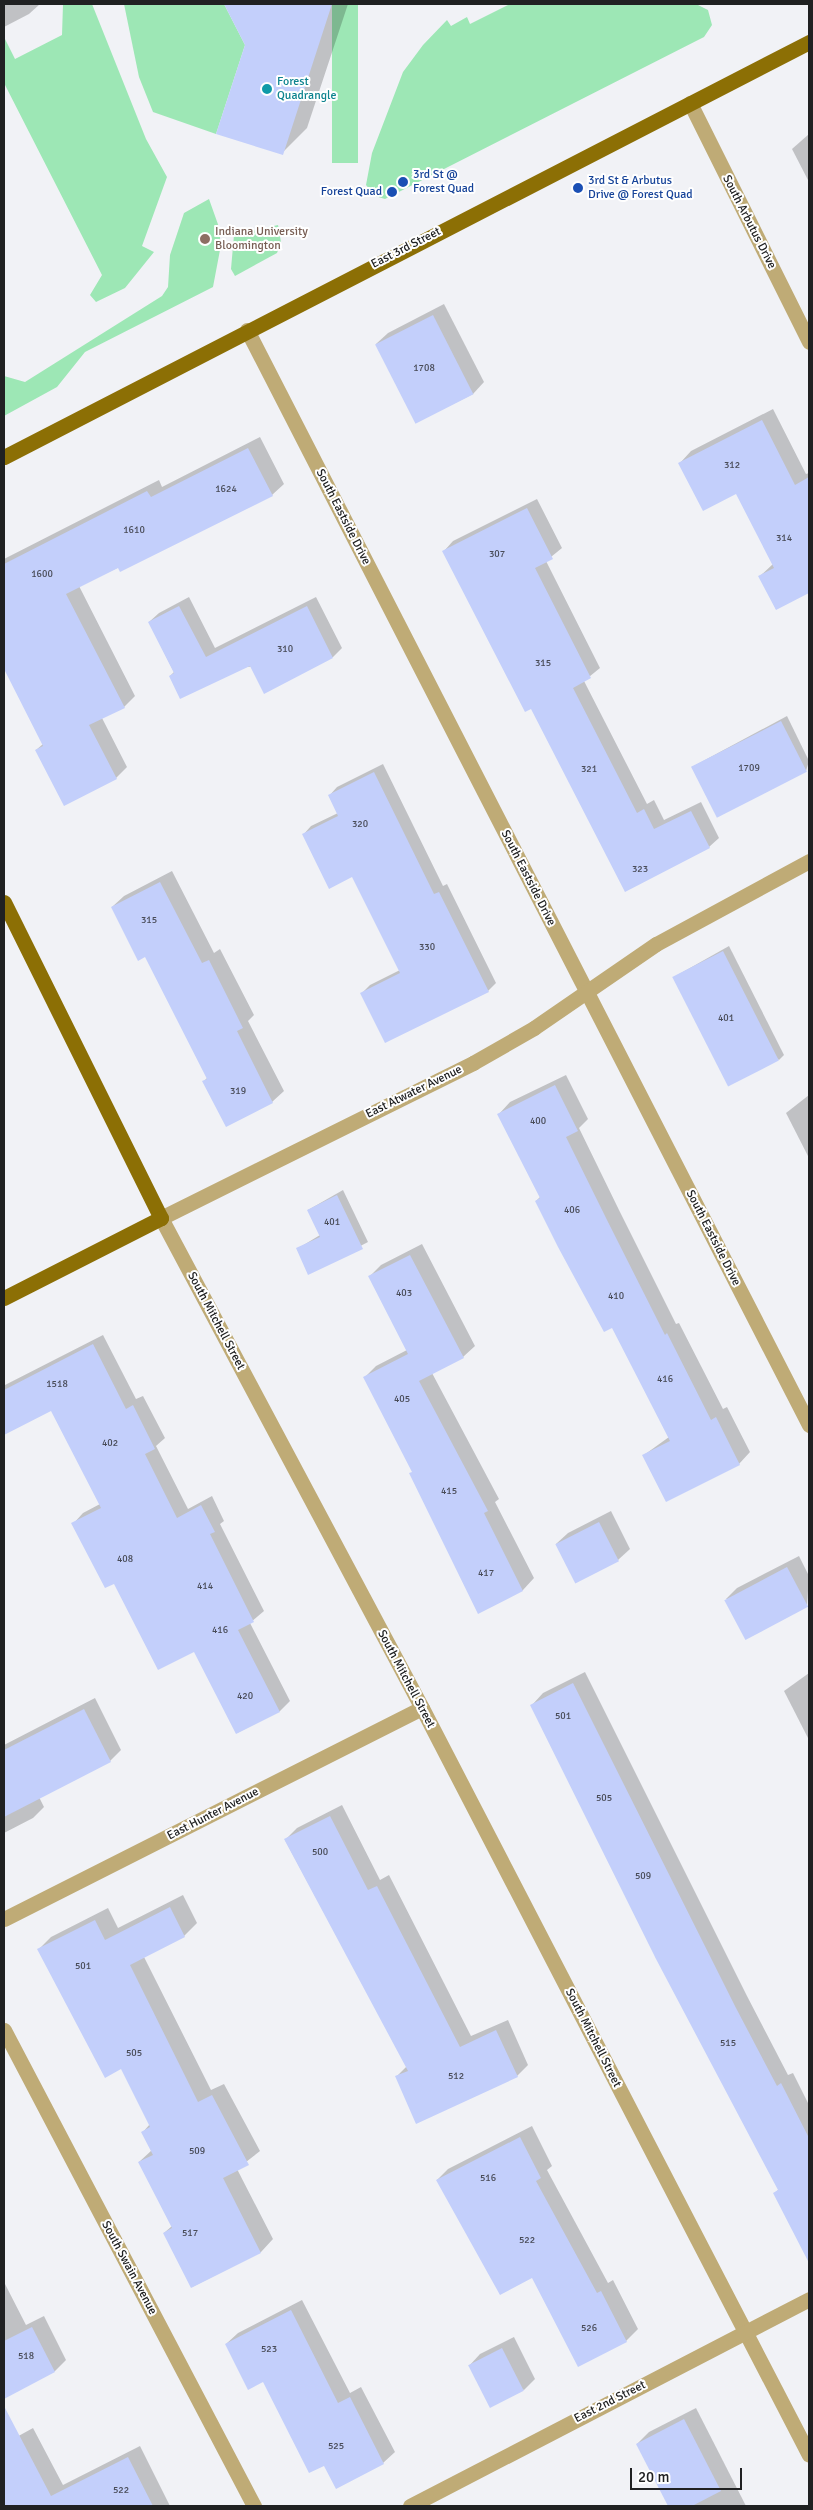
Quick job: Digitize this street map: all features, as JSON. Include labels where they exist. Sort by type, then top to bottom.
[{"type":"main road","name":"East 3rd Street","points":[[4,456],[809,42]]},
{"type":"main road","name":"South Mitchell Street","points":[[4,902],[161,1218]]},
{"type":"main road","name":"East Atwater Avenue","points":[[4,1298],[161,1218]]},
{"type":"street","name":"South Arbutus Drive","points":[[690,103],[809,342]]},
{"type":"street","name":"South Eastside Drive","points":[[247,330],[809,1425]]},
{"type":"street","name":"East Atwater Avenue","points":[[161,1218],[473,1063],[587,993],[656,944],[809,861]]},
{"type":"street","name":"South Mitchell Street","points":[[161,1218],[422,1708],[809,2455]]},
{"type":"street","name":"East Hunter Avenue","points":[[4,1919],[422,1708]]},
{"type":"street","name":"South Swain Avenue","points":[[4,2030],[254,2506]]},
{"type":"street","name":"East 2nd Street","points":[[410,2506],[809,2299]]},
{"type":"green space","points":[[63,4],[92,4],[146,139],[167,177],[142,246],[154,252],[125,288],[96,302],[90,295],[102,275],[4,83],[4,37],[15,59],[62,35]]},
{"type":"green space","points":[[124,4],[224,4],[245,45],[216,134],[153,112],[139,77]]},
{"type":"green space","points":[[332,4],[358,4],[358,163],[332,163]]},
{"type":"green space","points":[[510,4],[696,4],[708,10],[712,25],[704,37],[385,199],[375,196],[366,185],[372,153],[403,72],[423,45],[447,20],[451,26],[467,17],[470,24]]},
{"type":"green space","points":[[209,199],[220,230],[220,250],[213,287],[85,352],[57,387],[4,416],[4,376],[25,382],[162,296],[168,287],[170,255],[184,213]]},
{"type":"green space","points":[[278,225],[281,242],[277,253],[235,276],[231,269],[234,235]]},
{"type":"building","name":"Forest Quadrangle","points":[[224,4],[332,4],[283,155],[216,134],[245,45]]},
{"type":"building","points":[[433,315],[473,394],[415,424],[375,345]]},
{"type":"building","points":[[762,420],[795,485],[809,477],[809,593],[776,610],[758,576],[774,568],[736,494],[703,511],[678,463]]},
{"type":"building","points":[[248,448],[273,496],[120,572],[118,568],[66,594],[125,708],[89,725],[117,779],[64,806],[35,750],[43,746],[4,669],[4,564],[147,491],[151,497]]},
{"type":"building","points":[[527,508],[553,559],[535,568],[591,678],[573,688],[637,813],[644,809],[654,829],[691,811],[710,848],[625,892],[531,709],[525,712],[442,551]]},
{"type":"building","points":[[179,606],[206,657],[307,606],[333,658],[264,694],[250,666],[180,699],[169,676],[174,673],[148,622]]},
{"type":"building","points":[[781,721],[807,772],[717,818],[691,767]]},
{"type":"building","points":[[374,772],[434,894],[439,892],[489,992],[385,1043],[360,993],[400,973],[352,877],[329,889],[302,834],[338,816],[328,795]]},
{"type":"building","points":[[160,882],[202,963],[209,960],[243,1028],[237,1031],[273,1103],[226,1127],[202,1081],[207,1079],[145,957],[138,961],[111,907]]},
{"type":"building","points":[[723,951],[779,1061],[728,1086],[672,977]]},
{"type":"building","points":[[555,1085],[578,1131],[566,1137],[665,1335],[667,1333],[711,1420],[716,1417],[740,1465],[666,1502],[642,1455],[670,1441],[612,1328],[604,1332],[558,1247],[535,1201],[540,1198],[497,1114]]},
{"type":"building","points":[[337,1195],[363,1249],[308,1275],[296,1248],[320,1237],[307,1210]]},
{"type":"building","points":[[410,1255],[464,1358],[419,1381],[488,1511],[484,1513],[523,1591],[478,1614],[409,1473],[412,1472],[363,1377],[408,1354],[368,1276]]},
{"type":"building","points":[[93,1344],[126,1409],[133,1405],[155,1449],[145,1454],[177,1518],[201,1505],[215,1532],[210,1534],[254,1622],[238,1630],[280,1712],[236,1734],[194,1652],[158,1670],[114,1584],[105,1588],[71,1523],[101,1508],[51,1411],[4,1435],[4,1390]]},
{"type":"building","points":[[599,1522],[619,1561],[575,1583],[555,1544]]},
{"type":"building","points":[[787,1567],[808,1607],[745,1640],[724,1600]]},
{"type":"building","points":[[573,1683],[736,2008],[777,2086],[781,2083],[809,2138],[809,2263],[773,2193],[778,2190],[656,1959],[530,1705]]},
{"type":"building","points":[[84,1709],[111,1762],[4,1817],[4,1750]]},
{"type":"building","points":[[330,1816],[368,1890],[377,1886],[460,2047],[496,2030],[518,2077],[416,2124],[395,2076],[408,2071],[284,1839]]},
{"type":"building","points":[[170,1907],[185,1937],[130,1965],[198,2102],[212,2095],[249,2165],[223,2178],[261,2253],[191,2288],[163,2233],[172,2228],[138,2162],[153,2155],[141,2132],[150,2127],[121,2069],[105,2078],[37,1949],[95,1920],[105,1940]]},
{"type":"building","points":[[520,2137],[541,2178],[536,2181],[597,2293],[601,2291],[627,2342],[578,2367],[532,2278],[500,2295],[436,2180]]},
{"type":"building","points":[[291,2310],[338,2403],[350,2397],[384,2464],[336,2489],[324,2466],[309,2473],[263,2382],[248,2390],[225,2344]]},
{"type":"building","points":[[32,2327],[55,2372],[4,2399],[4,2341]]},
{"type":"building","points":[[502,2348],[524,2391],[490,2408],[468,2365]]},
{"type":"building","points":[[4,2406],[51,2496],[128,2457],[153,2506],[4,2506]]},
{"type":"building","points":[[684,2419],[721,2491],[692,2506],[668,2506],[636,2444]]},
{"type":"place","name":"Forest Quadrangle","points":[[267,89]]},
{"type":"place","name":"3rd St @ Forest Quad","points":[[403,182]]},
{"type":"place","name":"3rd St & Arbutus Drive @ Forest Quad","points":[[578,188]]},
{"type":"place","name":"Forest Quad","points":[[392,192]]},
{"type":"place","name":"Indiana University Bloomington","points":[[205,239]]}]
